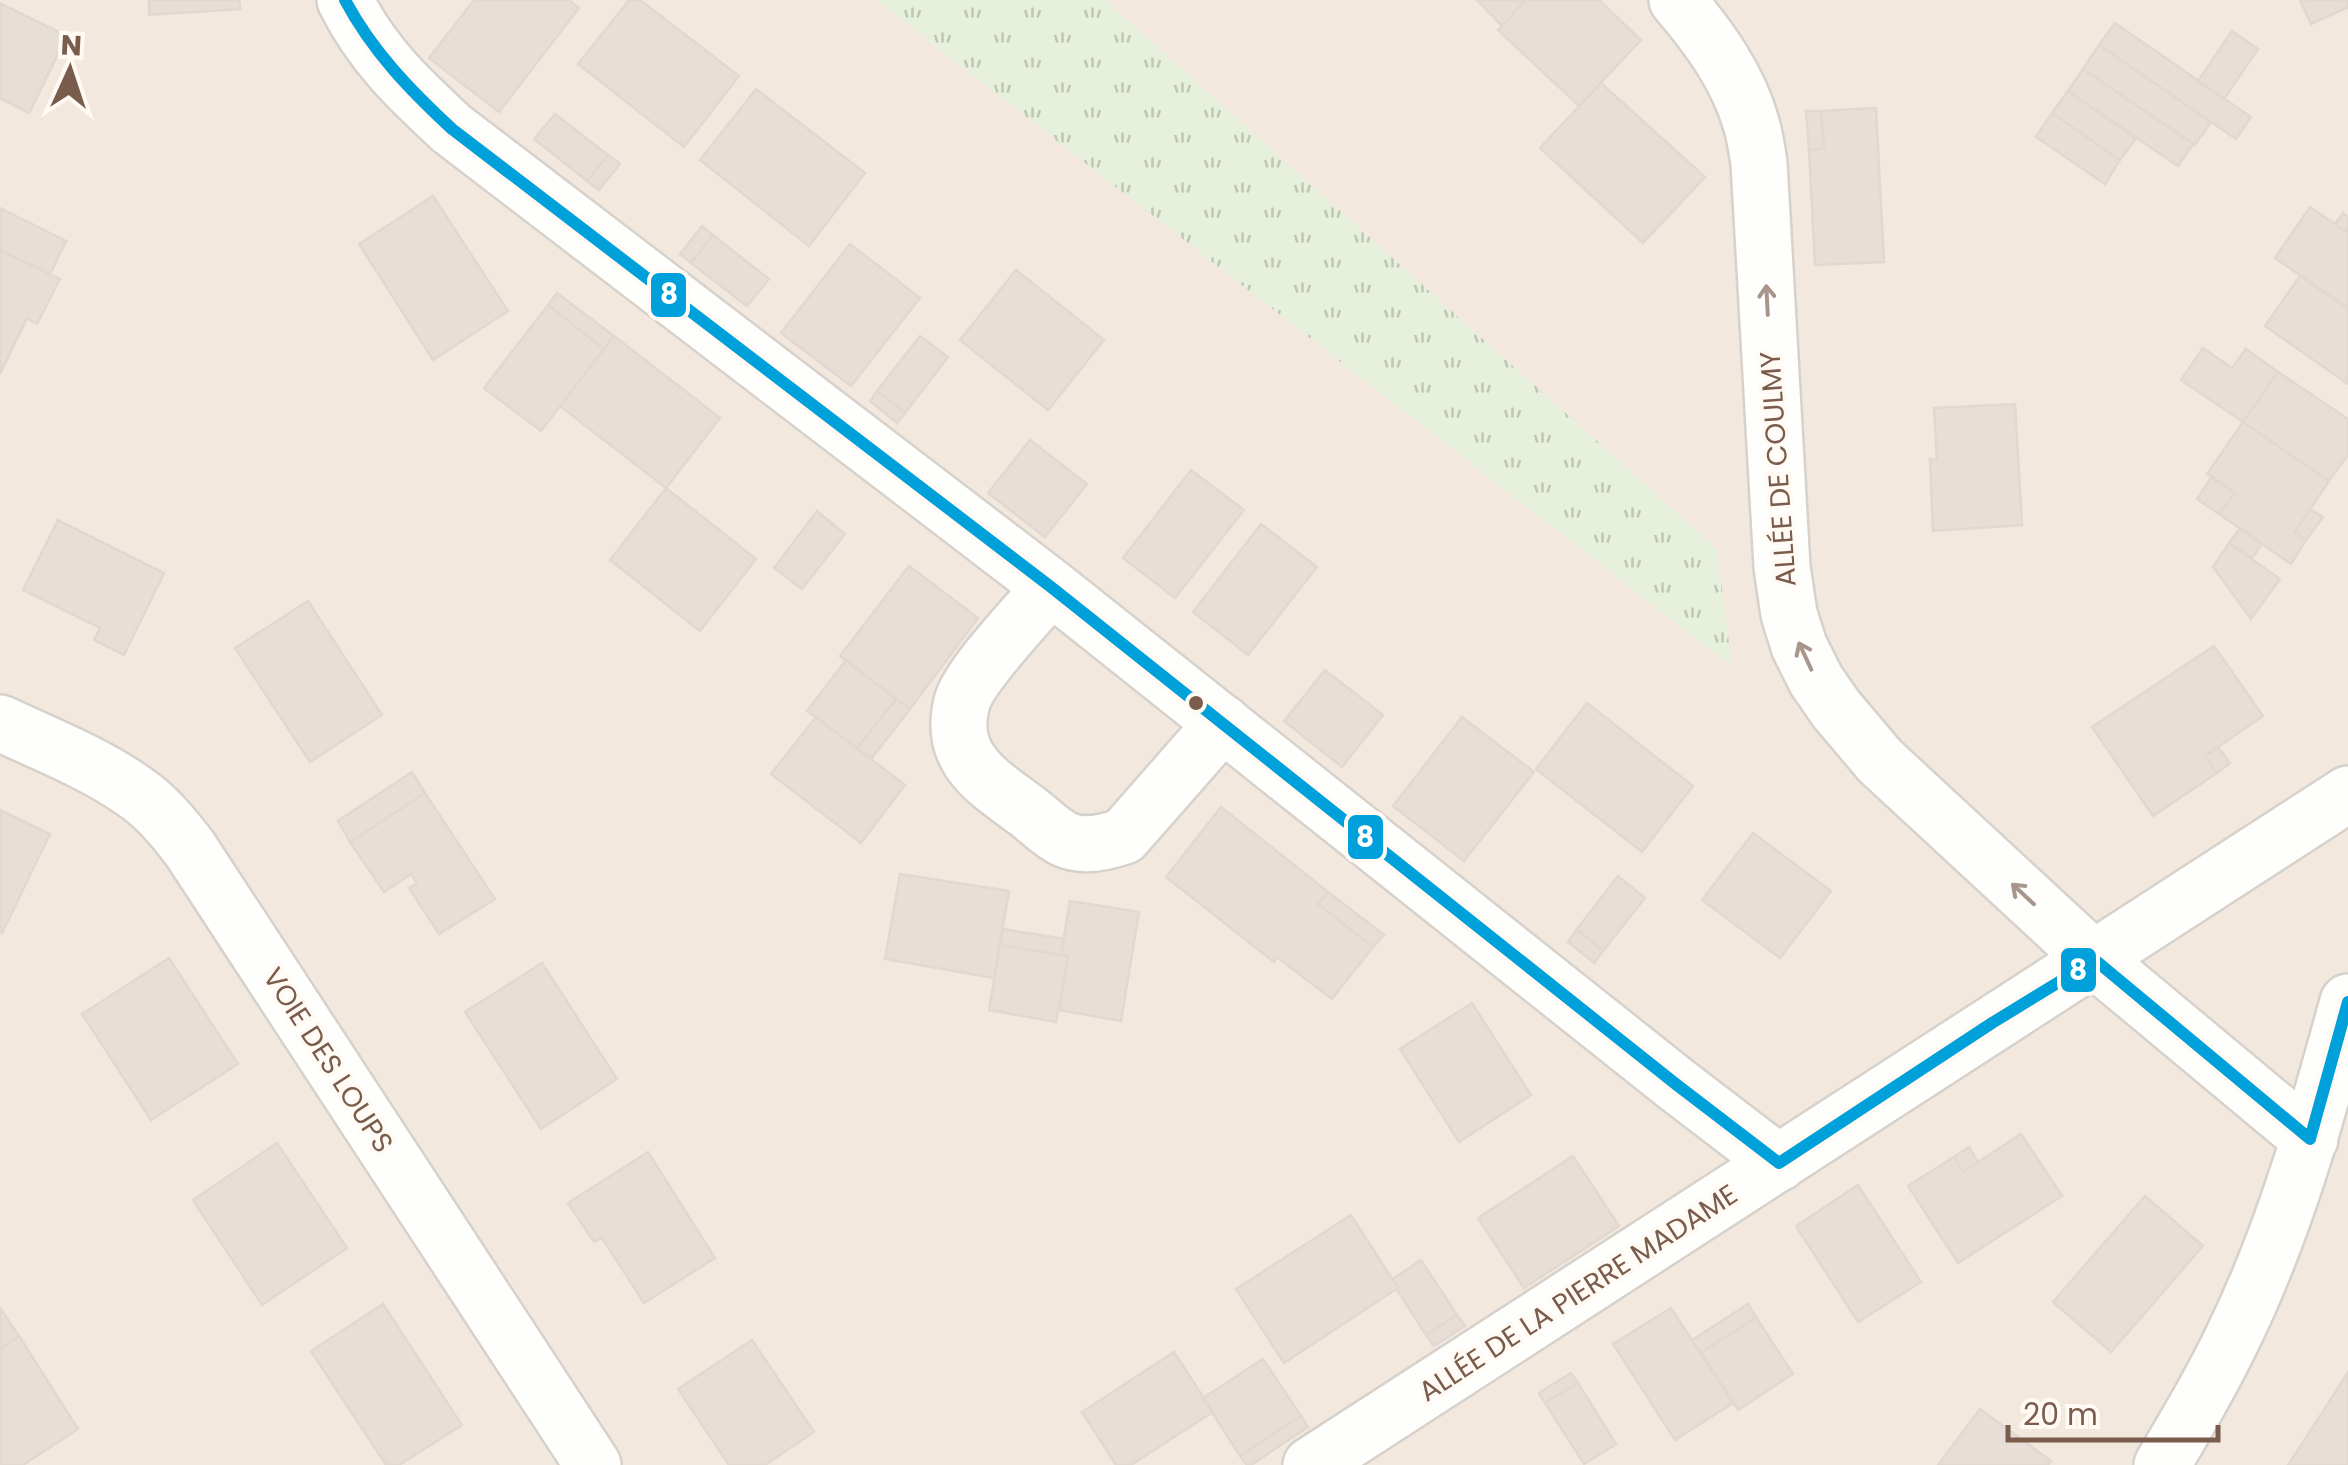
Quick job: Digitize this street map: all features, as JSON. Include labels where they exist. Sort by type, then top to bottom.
[{"type":"street","points":[[346,0],[378,55],[452,129],[1052,587],[1779,1163]]},
{"type":"street","name":"ALLÉE DE COULMY","points":[[1677,0],[1701,28],[1742,98],[1752,124],[1759,162],[1782,567],[1788,614],[1816,680],[1880,761],[2094,960],[2310,1139]]},
{"type":"street","points":[[1052,587],[975,677],[963,699],[958,726],[962,750],[981,776],[1066,840],[1102,844],[1124,836],[1223,723]]},
{"type":"street","name":"VOIE DES LOUPS","points":[[0,722],[137,793],[166,818],[190,848],[593,1465]]},
{"type":"street","name":"ALLÉE DE LA PIERRE MADAME","points":[[1311,1465],[2348,794]]},
{"type":"street","points":[[2162,1465],[2234,1335],[2272,1246],[2310,1139],[2348,1002]]},
{"type":"shaded area","points":[[0,0],[2348,0],[2348,1465],[0,1465]]},
{"type":"green space","points":[[876,0],[1105,0],[1717,549],[1732,667]]},
{"type":"building","points":[[149,0],[239,0],[240,9],[149,15]]},
{"type":"building","points":[[474,0],[569,0],[579,8],[499,112],[429,58]]},
{"type":"building","points":[[629,0],[640,0],[739,76],[684,147],[578,64]]},
{"type":"building","points":[[1477,0],[1526,0],[1502,26]]},
{"type":"building","points":[[1526,0],[1599,0],[1641,40],[1579,106],[1498,30]]},
{"type":"building","points":[[2300,0],[2348,0],[2348,7],[2311,24]]},
{"type":"building","points":[[0,3],[67,36],[29,113],[0,98]]},
{"type":"building","points":[[2115,23],[2251,117],[2236,139],[2099,45]]},
{"type":"building","points":[[2232,31],[2258,49],[2224,99],[2198,81]]},
{"type":"building","points":[[2099,45],[2211,122],[2195,145],[2083,69]]},
{"type":"building","points":[[2083,69],[2193,144],[2178,166],[2068,91]]},
{"type":"building","points":[[1601,83],[1705,177],[1643,243],[1540,148]]},
{"type":"building","points":[[756,89],[865,173],[809,246],[700,160]]},
{"type":"building","points":[[2068,91],[2136,138],[2120,160],[2052,113]]},
{"type":"building","points":[[1876,108],[1884,262],[1815,265],[1809,150],[1824,148],[1821,111]]},
{"type":"building","points":[[1806,111],[1821,111],[1824,148],[1809,150]]},
{"type":"building","points":[[2052,113],[2120,160],[2105,184],[2036,137]]},
{"type":"building","points":[[555,114],[608,155],[587,181],[534,139]]},
{"type":"building","points":[[608,155],[620,164],[599,190],[587,181]]},
{"type":"building","points":[[433,196],[508,311],[433,360],[359,244]]},
{"type":"building","points":[[2310,207],[2348,233],[2348,308],[2275,258]]},
{"type":"building","points":[[0,208],[66,241],[50,274],[0,250]]},
{"type":"building","points":[[2343,213],[2348,217],[2348,233],[2335,224]]},
{"type":"building","points":[[702,226],[713,235],[691,263],[680,254]]},
{"type":"building","points":[[713,235],[769,279],[747,306],[691,263]]},
{"type":"building","points":[[850,244],[920,298],[851,386],[781,333]]},
{"type":"building","points":[[0,250],[60,279],[37,324],[27,318],[0,374]]},
{"type":"building","points":[[1016,270],[1104,340],[1048,410],[960,340]]},
{"type":"building","points":[[2300,276],[2348,308],[2348,384],[2265,326]]},
{"type":"building","points":[[557,293],[614,336],[604,349],[548,305]]},
{"type":"building","points":[[548,305],[604,349],[541,431],[484,388]]},
{"type":"building","points":[[614,336],[720,418],[666,488],[560,406]]},
{"type":"building","points":[[920,336],[948,357],[905,413],[877,391]]},
{"type":"building","points":[[2203,348],[2232,368],[2246,349],[2278,372],[2243,422],[2181,380]]},
{"type":"building","points":[[2278,372],[2348,419],[2348,455],[2329,481],[2243,422]]},
{"type":"building","points":[[877,391],[905,413],[897,423],[870,401]]},
{"type":"building","points":[[2015,404],[2022,525],[1933,531],[1930,459],[1937,460],[1934,408]]},
{"type":"building","points":[[2243,422],[2329,481],[2295,532],[2306,540],[2291,564],[2219,514],[2235,493],[2207,474]]},
{"type":"building","points":[[1030,440],[1087,484],[1045,537],[988,493]]},
{"type":"building","points":[[1191,470],[1244,510],[1175,598],[1123,558]]},
{"type":"building","points":[[2212,476],[2235,493],[2219,514],[2197,499]]},
{"type":"building","points":[[666,488],[756,559],[700,631],[610,560]]},
{"type":"building","points":[[2310,509],[2323,517],[2306,540],[2295,532]]},
{"type":"building","points":[[817,511],[845,534],[802,589],[774,568]]},
{"type":"building","points":[[58,520],[164,573],[124,655],[94,640],[100,628],[23,590]]},
{"type":"building","points":[[1261,524],[1317,567],[1248,655],[1193,612]]},
{"type":"building","points":[[2240,528],[2262,544],[2252,558],[2229,543]]},
{"type":"building","points":[[2229,543],[2280,579],[2251,619],[2213,567]]},
{"type":"building","points":[[909,566],[978,618],[910,709],[840,656]]},
{"type":"building","points":[[308,601],[382,715],[310,762],[235,648]]},
{"type":"building","points":[[2214,646],[2263,716],[2205,756],[2217,773],[2153,816],[2092,727]]},
{"type":"building","points":[[846,660],[896,699],[857,748],[807,711]]},
{"type":"building","points":[[1325,670],[1383,715],[1342,767],[1284,721]]},
{"type":"building","points":[[896,699],[910,709],[871,759],[857,748]]},
{"type":"building","points":[[1587,703],[1693,786],[1642,852],[1536,769]]},
{"type":"building","points":[[816,717],[905,785],[861,843],[771,774]]},
{"type":"building","points":[[1462,717],[1534,772],[1464,861],[1393,806]]},
{"type":"building","points":[[2218,747],[2230,763],[2217,773],[2205,756]]},
{"type":"building","points":[[412,772],[425,793],[350,842],[338,821]]},
{"type":"building","points":[[425,793],[495,899],[439,934],[409,888],[417,883],[411,874],[384,892],[350,842]]},
{"type":"building","points":[[1221,807],[1328,892],[1318,904],[1373,947],[1332,999],[1277,957],[1274,962],[1166,877]]},
{"type":"building","points":[[0,810],[50,834],[2,933],[0,932]]},
{"type":"building","points":[[1753,833],[1831,891],[1780,958],[1702,900]]},
{"type":"building","points":[[900,874],[1009,891],[994,978],[885,959]]},
{"type":"building","points":[[1618,876],[1645,898],[1603,951],[1577,929]]},
{"type":"building","points":[[1328,892],[1384,935],[1373,947],[1318,904]]},
{"type":"building","points":[[1070,901],[1139,912],[1121,1021],[1059,1010],[1068,956],[1061,955]]},
{"type":"building","points":[[1003,929],[1064,939],[1061,955],[1000,945]]},
{"type":"building","points":[[1577,929],[1603,951],[1594,963],[1568,942]]},
{"type":"building","points":[[1000,945],[1068,956],[1056,1022],[989,1010]]},
{"type":"building","points":[[169,958],[238,1064],[151,1120],[82,1014]]},
{"type":"building","points":[[542,963],[617,1079],[541,1129],[465,1012]]},
{"type":"building","points":[[1472,1003],[1531,1095],[1459,1142],[1400,1049]]},
{"type":"building","points":[[2021,1134],[2062,1196],[1958,1263],[1908,1186],[1954,1157],[1963,1172]]},
{"type":"building","points":[[277,1143],[347,1248],[262,1305],[193,1200]]},
{"type":"building","points":[[1969,1147],[1978,1162],[1963,1172],[1954,1157]]},
{"type":"building","points":[[648,1152],[715,1258],[644,1303],[602,1238],[594,1242],[568,1203]]},
{"type":"building","points":[[1573,1156],[1619,1226],[1524,1288],[1478,1218]]},
{"type":"building","points":[[1858,1185],[1921,1282],[1858,1322],[1796,1226]]},
{"type":"building","points":[[2145,1196],[2203,1246],[2111,1352],[2053,1302]]},
{"type":"building","points":[[1351,1215],[1398,1288],[1284,1363],[1236,1289]]},
{"type":"building","points":[[1421,1260],[1457,1315],[1426,1335],[1393,1279]]},
{"type":"building","points":[[383,1304],[462,1425],[399,1465],[386,1465],[311,1351]]},
{"type":"building","points":[[1748,1304],[1756,1317],[1701,1353],[1692,1340]]},
{"type":"building","points":[[0,1308],[19,1336],[0,1349]]},
{"type":"building","points":[[1671,1308],[1733,1403],[1675,1440],[1613,1344]]},
{"type":"building","points":[[1457,1315],[1465,1326],[1434,1346],[1426,1335]]},
{"type":"building","points":[[1756,1317],[1793,1374],[1738,1410],[1701,1353]]},
{"type":"building","points":[[19,1336],[78,1429],[23,1465],[0,1465],[0,1349]]},
{"type":"building","points":[[752,1340],[814,1432],[765,1465],[729,1465],[678,1389]]},
{"type":"building","points":[[1174,1352],[1213,1412],[1131,1465],[1116,1465],[1082,1412]]},
{"type":"building","points":[[1263,1359],[1301,1416],[1240,1456],[1203,1398]]},
{"type":"building","points":[[2348,1372],[2348,1465],[2288,1465],[2320,1416]]},
{"type":"building","points":[[1571,1373],[1578,1383],[1545,1403],[1539,1393]]},
{"type":"building","points":[[1578,1383],[1616,1444],[1584,1464],[1545,1403]]},
{"type":"building","points":[[1980,1409],[2051,1461],[2048,1465],[1938,1465]]},
{"type":"building","points":[[1301,1416],[1308,1427],[1251,1465],[1240,1456]]},
{"type":"transit line","name":"8","points":[[345,0],[393,69],[452,129],[1051,587],[1779,1163],[2095,960],[2310,1139],[2348,1002]]}]
